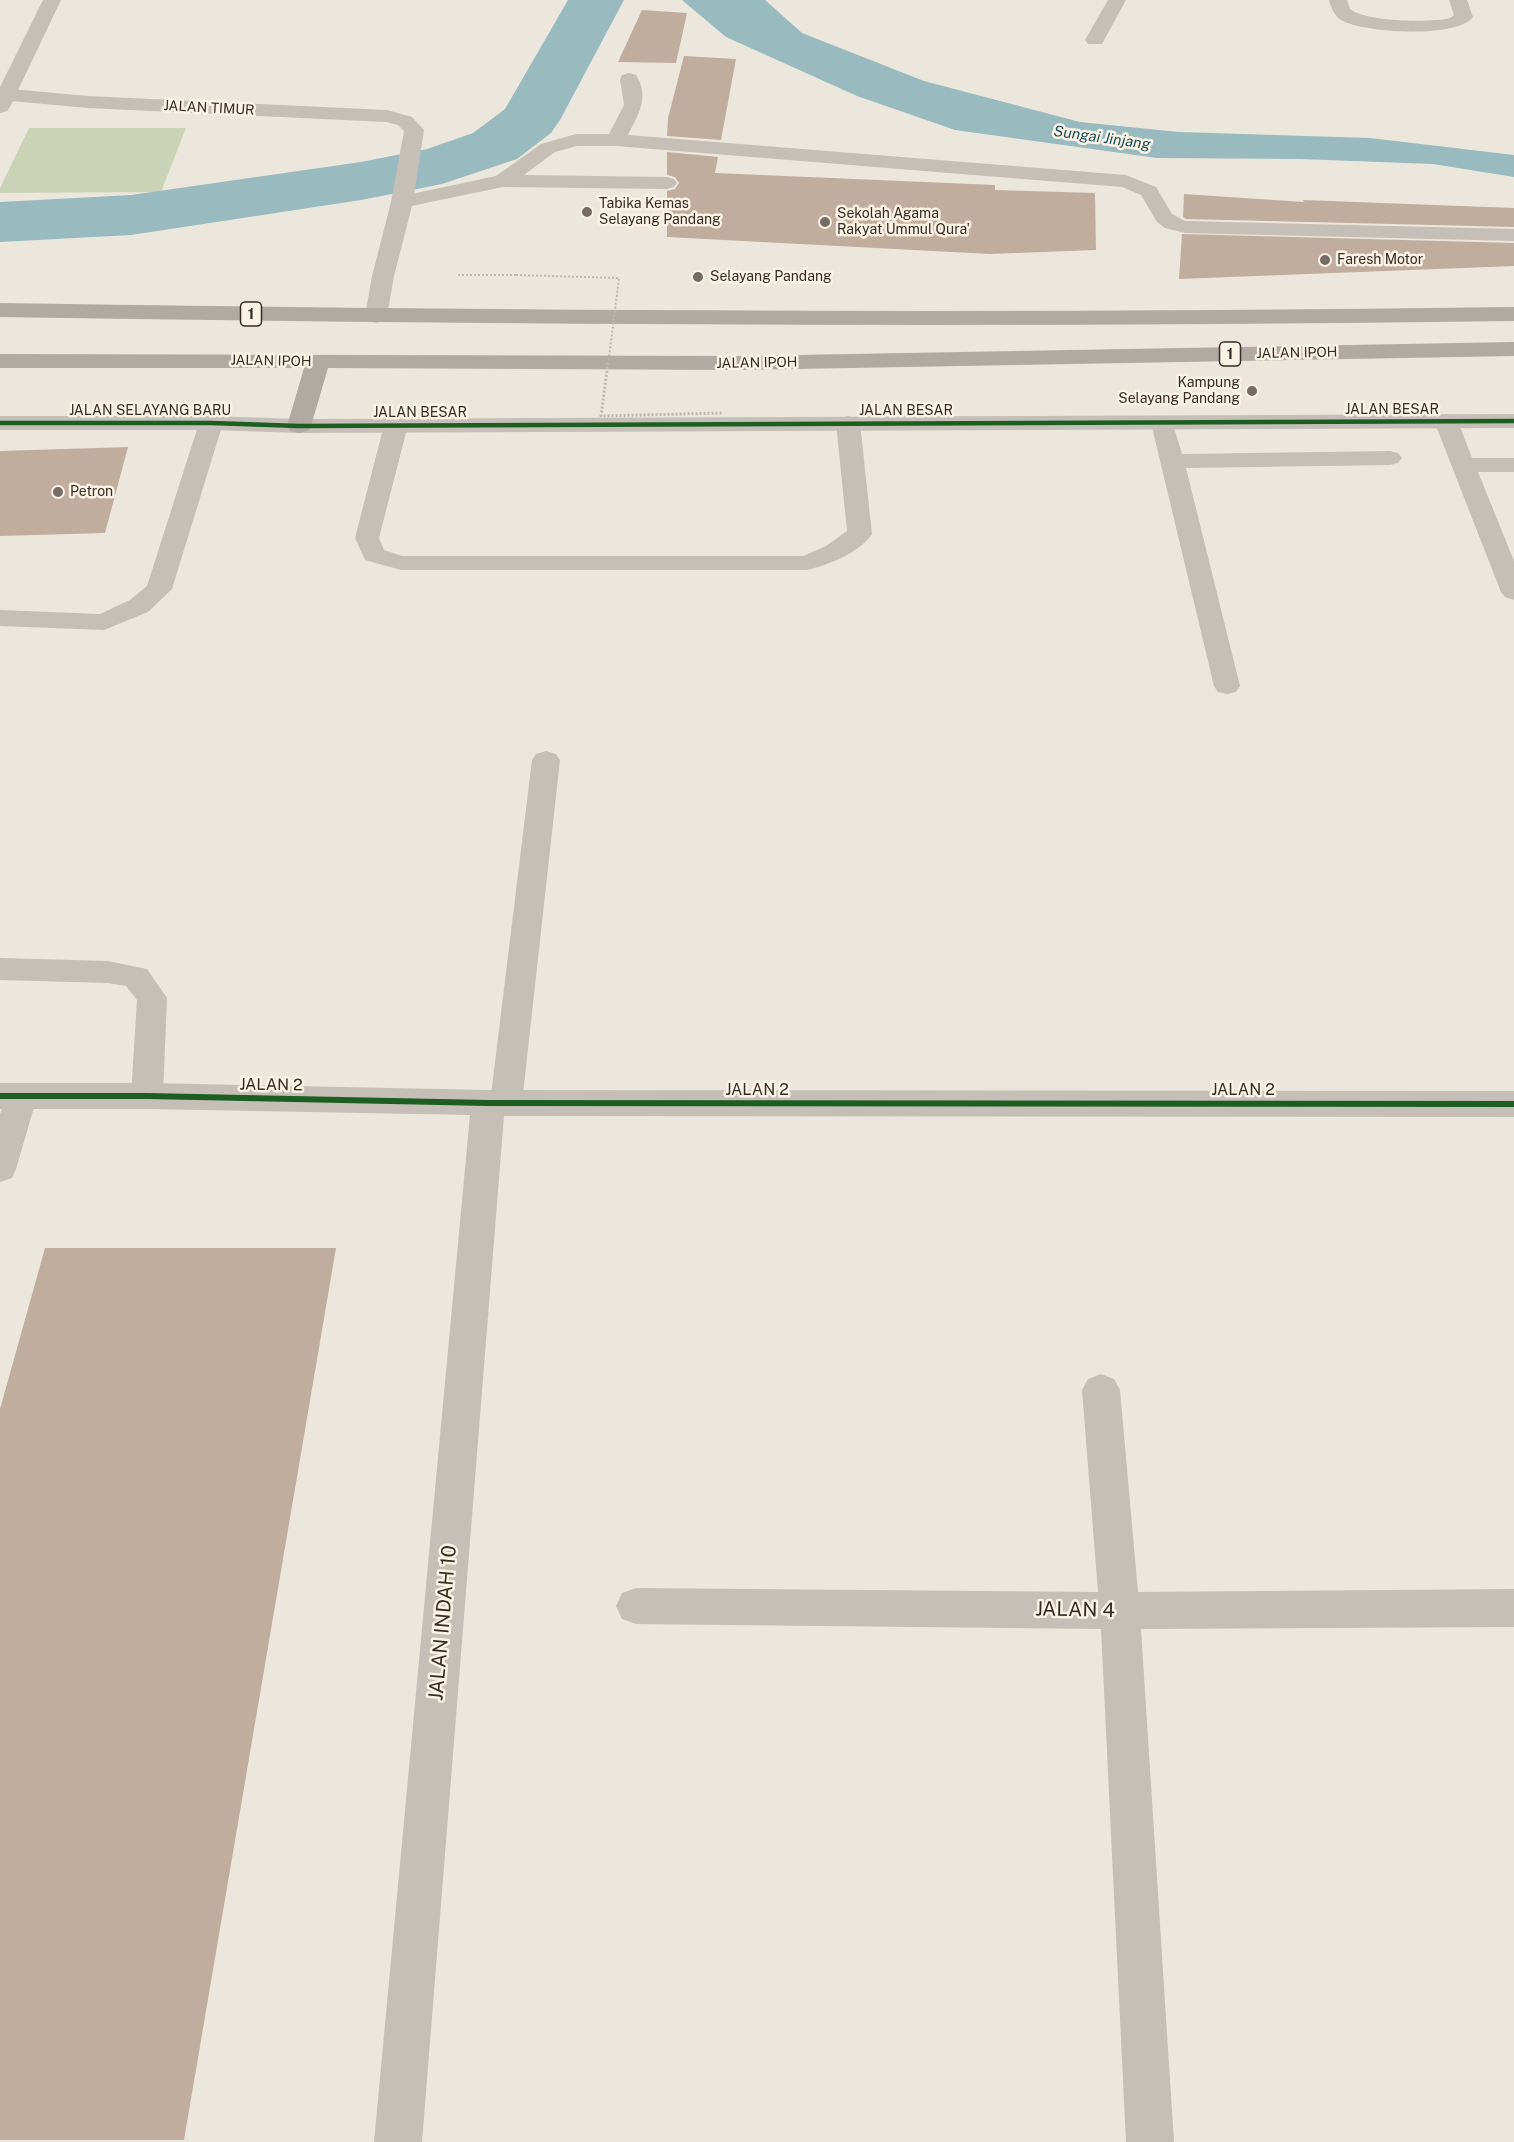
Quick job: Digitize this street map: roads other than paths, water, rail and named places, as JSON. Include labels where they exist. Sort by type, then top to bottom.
[{"type":"highway","points":[[836,317],[1514,296]]},
{"type":"highway","name":"1","points":[[0,310],[376,316],[1227,318],[1514,314]]},
{"type":"highway","name":"JALAN IPOH","points":[[0,361],[740,363],[1514,349]]},
{"type":"highway","points":[[0,370],[137,360]]},
{"type":"highway","points":[[946,360],[1269,367],[1514,369]]},
{"type":"highway","points":[[299,426],[318,362]]},
{"type":"street","points":[[2,98],[52,0]]},
{"type":"street","points":[[1095,40],[1117,0]]},
{"type":"street","name":"JALAN TIMUR","points":[[2,98],[387,116],[405,121],[414,130],[403,197]]},
{"type":"street","points":[[376,316],[382,276],[403,197]]},
{"type":"street","name":"JALAN BESAR","points":[[299,426],[1514,421]]},
{"type":"street","name":"JALAN SELAYANG BARU","points":[[0,423],[211,423],[299,426]]},
{"type":"street","name":"JALAN 2","points":[[11,1096],[147,1096],[497,1103],[1514,1104]]},
{"type":"street","name":"JALAN INDAH 10","points":[[398,2142],[497,1103]]},
{"type":"street","points":[[1101,1390],[1120,1611],[1150,2142]]},
{"type":"street","name":"JALAN 4","points":[[636,1606],[1120,1611],[1514,1608]]},
{"type":"lane","points":[[1338,0],[1342,11],[1350,18],[1368,23],[1444,25],[1464,17],[1458,0]]},
{"type":"lane","points":[[616,140],[634,105],[628,79]]},
{"type":"lane","points":[[503,181],[548,148],[576,140],[616,140],[1126,181],[1149,191],[1164,218],[1172,224],[1185,227],[1514,235]]},
{"type":"lane","points":[[403,197],[503,181],[667,183]]},
{"type":"lane","points":[[1446,421],[1513,585]]},
{"type":"lane","points":[[0,618],[104,622],[138,606],[159,589],[211,423]]},
{"type":"lane","points":[[396,425],[367,538],[374,555],[401,563],[807,563],[835,551],[860,534],[848,423]]},
{"type":"lane","points":[[1162,423],[1227,686]]},
{"type":"lane","points":[[1172,461],[1389,458]]},
{"type":"lane","points":[[1464,465],[1514,465]]},
{"type":"lane","points":[[497,1103],[546,760]]},
{"type":"lane","points":[[0,969],[108,972],[136,977],[152,998],[147,1096]]},
{"type":"lane","points":[[0,1169],[11,1096]]},
{"type":"water","name":"Sungai Jinjang","points":[[682,0],[765,0],[802,33],[924,81],[1080,122],[1179,132],[1370,138],[1514,155],[1514,177],[1433,164],[1300,159],[1157,158],[955,130],[857,96],[726,37]]},
{"type":"waterway","points":[[0,222],[131,215],[361,181],[442,165],[495,146],[529,120],[596,0]]},
{"type":"place","name":"Tabika Kemas Selayang Pandang","points":[[587,212]]},
{"type":"place","name":"Sekolah Agama Rakyat Ummul Qura'","points":[[825,222]]},
{"type":"place","name":"Faresh Motor","points":[[1325,260]]},
{"type":"place","name":"Selayang Pandang","points":[[698,277]]},
{"type":"place","name":"Kampung Selayang Pandang","points":[[1252,391]]},
{"type":"place","name":"Petron","points":[[58,492]]}]
